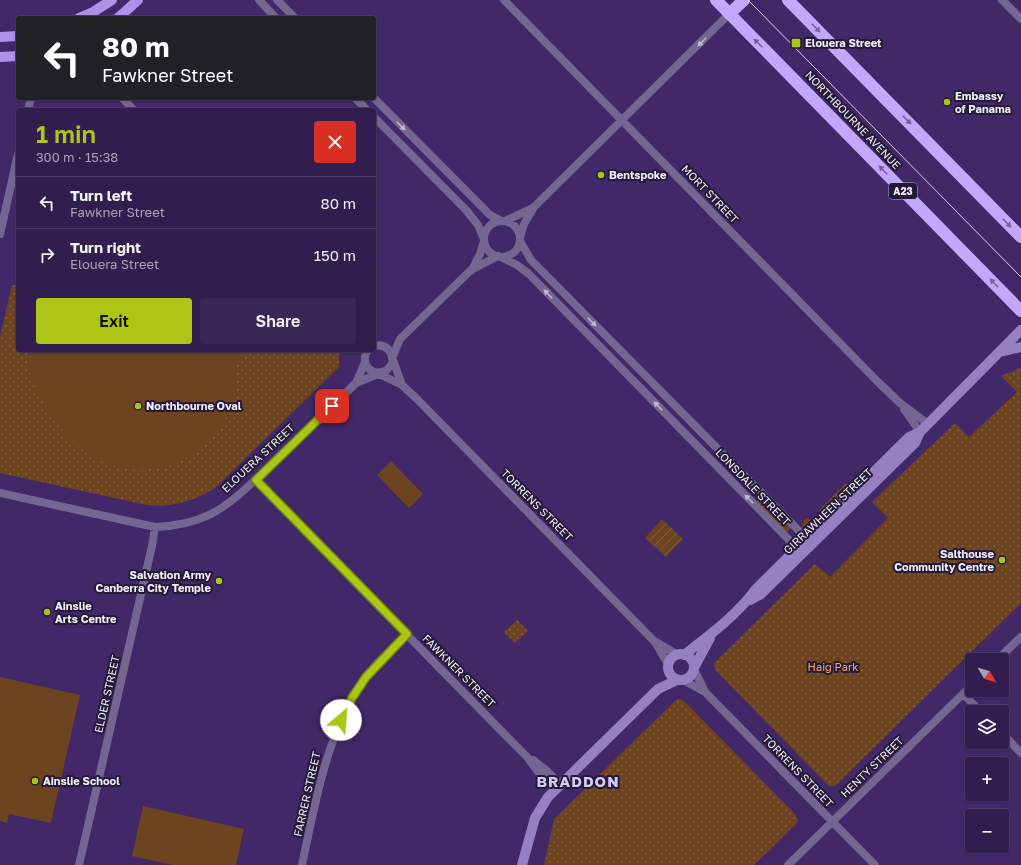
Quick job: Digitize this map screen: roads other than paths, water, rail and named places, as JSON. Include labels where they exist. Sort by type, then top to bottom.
[{"type":"highway","name":"NORTHBOURNE AVENUE","points":[[716,0],[1021,311]]},
{"type":"highway","points":[[729,14],[744,0]]},
{"type":"highway","points":[[788,0],[1021,237]]},
{"type":"main road","points":[[90,15],[112,0]]},
{"type":"main road","points":[[120,16],[138,0]]},
{"type":"main road","points":[[0,37],[16,36]]},
{"type":"main road","points":[[0,57],[16,57]]},
{"type":"street","points":[[259,0],[274,16]]},
{"type":"street","points":[[266,8],[276,0],[293,16]]},
{"type":"street","name":"MORT STREET","points":[[504,0],[900,403],[928,424]]},
{"type":"street","points":[[1002,0],[1021,19]]},
{"type":"street","points":[[471,270],[499,256],[512,254],[518,247],[524,224],[534,207],[729,14]]},
{"type":"street","points":[[124,100],[132,108]]},
{"type":"street","points":[[357,100],[365,108]]},
{"type":"street","points":[[376,100],[490,215],[515,226],[520,239]]},
{"type":"street","points":[[376,119],[474,219],[489,251],[499,256]]},
{"type":"street","points":[[0,234],[16,163]]},
{"type":"street","points":[[434,178],[444,169]]},
{"type":"street","points":[[379,374],[388,370],[391,366],[400,339],[471,270],[480,254],[485,234],[490,226],[495,222],[504,221],[534,207]]},
{"type":"street","name":"LONSDALE STREET","points":[[520,239],[531,260],[698,430],[803,545]]},
{"type":"street","name":"LONSDALE STREET","points":[[499,256],[523,268],[690,438],[803,545]]},
{"type":"street","points":[[566,312],[574,305]]},
{"type":"street","name":"GIRRAWHEEN STREET","points":[[681,655],[712,634],[747,602],[761,594],[803,545],[907,440],[920,432],[1021,330]]},
{"type":"street","points":[[377,345],[400,339]]},
{"type":"street","points":[[377,345],[389,350],[393,358]]},
{"type":"street","points":[[999,352],[1021,347]]},
{"type":"street","name":"TORRENS STREET","points":[[365,355],[370,371],[402,385],[655,642],[668,666]]},
{"type":"street","name":"ELOUERA STREET","points":[[356,382],[365,355]]},
{"type":"street","name":"TORRENS STREET","points":[[393,358],[402,385]]},
{"type":"street","points":[[629,377],[638,369]]},
{"type":"street","name":"ELOUERA STREET","points":[[0,494],[155,527],[186,524],[210,515],[232,501],[256,480],[356,382],[379,374]]},
{"type":"street","name":"MORT STREET","points":[[900,403],[920,432]]},
{"type":"street","points":[[690,438],[698,430]]},
{"type":"street","name":"FAWKNER STREET","points":[[256,480],[528,758],[535,761],[557,787]]},
{"type":"street","name":"ELDER STREET","points":[[79,865],[152,546],[155,527]]},
{"type":"street","name":"FARRER STREET","points":[[302,865],[330,744],[352,698],[366,677],[407,634]]},
{"type":"street","name":"GIRRAWHEEN STREET","points":[[694,669],[712,634]]},
{"type":"street","points":[[1004,653],[1021,637]]},
{"type":"street","name":"TORRENS STREET","points":[[655,642],[681,655]]},
{"type":"street","points":[[522,865],[535,818],[542,804],[557,787],[658,689],[690,677],[694,669],[692,660],[681,655],[672,658],[658,689]]},
{"type":"street","points":[[668,666],[672,677],[680,680]]},
{"type":"street","name":"TORRENS STREET","points":[[694,669],[705,692],[875,865]]},
{"type":"street","name":"TORRENS STREET","points":[[680,680],[705,692]]},
{"type":"street","points":[[963,694],[974,705]]},
{"type":"street","name":"HENTY STREET","points":[[788,865],[963,694]]},
{"type":"street","points":[[1009,740],[1021,753]]},
{"type":"tram line","points":[[748,0],[1021,277]]},
{"type":"place","name":"Elouera Street","points":[[796,43]]},
{"type":"place","name":"Embassy of Panama","points":[[947,102]]},
{"type":"place","name":"Bentspoke","points":[[601,175]]},
{"type":"place","name":"Northbourne Oval","points":[[138,406]]},
{"type":"place","name":"Salthouse Community Centre","points":[[1002,560]]},
{"type":"place","name":"Salvation Army Canberra City Temple","points":[[219,581]]},
{"type":"place","name":"Ainslie Arts Centre","points":[[47,612]]},
{"type":"place","name":"Ainslie School","points":[[35,781]]},
{"type":"district","name":"BRADDON","points":[[578,782]]},
{"type":"park label","name":"Haig Park","points":[[833,667]]}]
